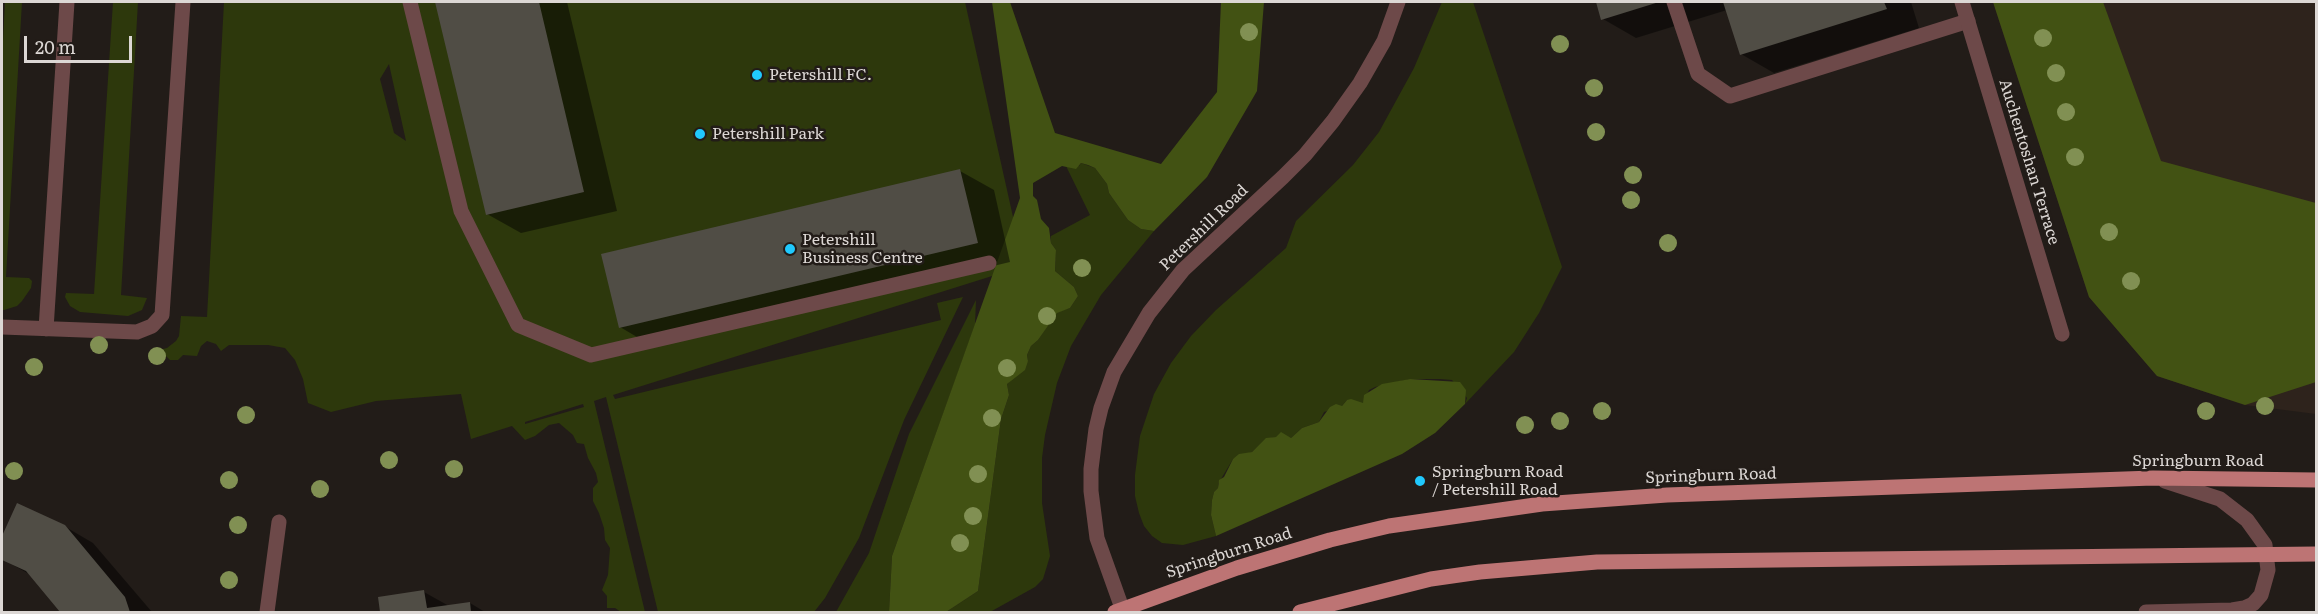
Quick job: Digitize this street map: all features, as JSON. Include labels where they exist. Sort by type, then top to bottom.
[{"type":"main road","name":"Springburn Road","points":[[1120,611],[1237,568],[1330,540],[1389,526],[1542,504],[1667,495],[2153,478],[2316,480]]},
{"type":"main road","points":[[1299,612],[1431,579],[1480,572],[1597,562],[2316,554]]},
{"type":"street","points":[[46,329],[68,2]]},
{"type":"street","points":[[2,327],[137,332],[152,326],[162,315],[183,2]]},
{"type":"street","points":[[410,2],[461,211],[518,325],[591,355],[989,263]]},
{"type":"street","name":"Petershill Road","points":[[1120,611],[1097,538],[1091,491],[1096,429],[1114,372],[1149,313],[1183,270],[1290,170],[1333,121],[1360,83],[1379,50],[1398,2]]},
{"type":"street","points":[[1674,2],[1698,74],[1730,96],[1968,21]]},
{"type":"street","name":"Auchentoshan Terrace","points":[[1962,2],[2062,334]]},
{"type":"street","points":[[2146,612],[2232,610],[2253,604],[2261,595],[2265,584],[2267,555],[2265,545],[2257,532],[2235,509],[2206,494],[2153,478]]},
{"type":"street","points":[[267,612],[279,522]]},
{"type":"shaded area","points":[[1993,2],[2316,2],[2316,414],[2245,405],[2157,376],[2089,297]]},
{"type":"green space","points":[[5,2],[22,2],[6,277],[29,278],[32,281],[31,288],[17,306],[2,310],[2,60]]},
{"type":"green space","points":[[113,2],[138,2],[121,295],[147,298],[142,310],[128,316],[80,312],[70,306],[65,297],[66,293],[94,294]]},
{"type":"green space","points":[[224,2],[965,2],[1024,266],[613,395],[615,399],[941,320],[937,303],[963,297],[904,420],[859,538],[825,598],[814,612],[658,612],[606,397],[594,401],[645,612],[621,612],[615,608],[607,608],[607,596],[602,590],[608,575],[610,548],[605,540],[604,528],[593,501],[593,488],[598,482],[596,473],[584,444],[577,443],[573,435],[559,423],[549,425],[535,436],[525,440],[512,426],[471,439],[461,394],[376,401],[331,412],[308,403],[303,379],[295,360],[285,348],[268,345],[229,345],[221,351],[216,344],[207,341],[201,346],[197,356],[183,355],[178,360],[170,360],[164,354],[155,351],[167,348],[176,341],[179,336],[181,316],[207,317]],"holes":[[[389,64],[406,141],[394,133],[380,79]],[[583,404],[584,407],[525,424],[525,422]]]},
{"type":"green space","points":[[992,2],[1010,2],[1055,133],[1161,164],[1217,92],[1221,2],[1264,2],[1257,91],[1207,177],[1154,231],[1141,229],[1128,220],[1109,193],[1107,184],[1095,168],[1088,165],[1081,163],[1076,169],[1062,166],[1033,183],[1033,196],[1037,200],[1041,219],[1049,228],[1051,243],[1056,250],[1055,271],[1074,287],[1078,296],[1070,308],[1057,313],[1031,346],[1025,370],[1007,384],[1009,395],[1001,419],[978,591],[946,612],[889,612],[892,556],[1020,198]]},
{"type":"green space","points":[[1442,2],[1473,2],[1562,267],[1539,313],[1514,352],[1465,404],[1467,398],[1452,380],[1410,379],[1375,387],[1369,390],[1363,404],[1347,400],[1342,406],[1324,412],[1319,422],[1302,428],[1291,438],[1266,439],[1252,452],[1233,459],[1218,484],[1212,500],[1211,515],[1216,536],[1183,545],[1162,543],[1144,526],[1135,496],[1140,436],[1154,394],[1171,363],[1191,336],[1216,310],[1286,248],[1296,221],[1353,165],[1379,132],[1414,68]]},
{"type":"green space","points":[[1993,2],[2103,2],[2161,161],[2316,203],[2316,382],[2245,405],[2157,376],[2089,297]]},
{"type":"green space","points":[[1081,163],[1095,168],[1128,220],[1141,229],[1154,231],[1101,295],[1071,346],[1057,383],[1042,458],[1042,503],[1050,556],[1043,579],[1035,587],[990,612],[946,612],[978,591],[1001,419],[1009,395],[1007,384],[1028,361],[1027,355],[1031,346],[1038,340],[1057,312],[1070,308],[1078,296],[1074,287],[1055,271],[1056,250],[1051,243],[1051,236],[1090,215],[1066,166],[1079,166]]},
{"type":"green space","points":[[976,300],[975,325],[892,556],[889,612],[836,612],[869,553],[909,434]]},
{"type":"green space","points":[[1410,379],[1460,382],[1466,390],[1465,404],[1435,433],[1402,454],[1216,536],[1211,515],[1214,492],[1218,488],[1219,480],[1224,477],[1233,459],[1239,454],[1252,452],[1266,438],[1276,437],[1281,432],[1291,438],[1302,428],[1319,422],[1330,407],[1336,404],[1342,406],[1351,399],[1363,403],[1364,395],[1382,384]]},
{"type":"building","points":[[435,2],[539,2],[584,192],[486,215]]},
{"type":"building","points":[[1596,2],[1659,2],[1601,20]]},
{"type":"building","points":[[1723,2],[1884,2],[1887,9],[1740,55]]},
{"type":"building","name":"Petershill Business Centre","points":[[960,169],[978,243],[619,328],[601,254]]},
{"type":"building","points":[[17,503],[65,525],[125,597],[130,612],[60,612],[26,571],[2,560],[2,536]]},
{"type":"building","points":[[424,590],[427,608],[470,602],[471,612],[380,612],[378,597]]},
{"type":"place","name":"Petershill FC.","points":[[757,75]]},
{"type":"place","name":"Petershill Park","points":[[700,134]]},
{"type":"place","name":"Petershill Business Centre","points":[[790,249]]},
{"type":"place","name":"Springburn Road / Petershill Road","points":[[1420,481]]}]
